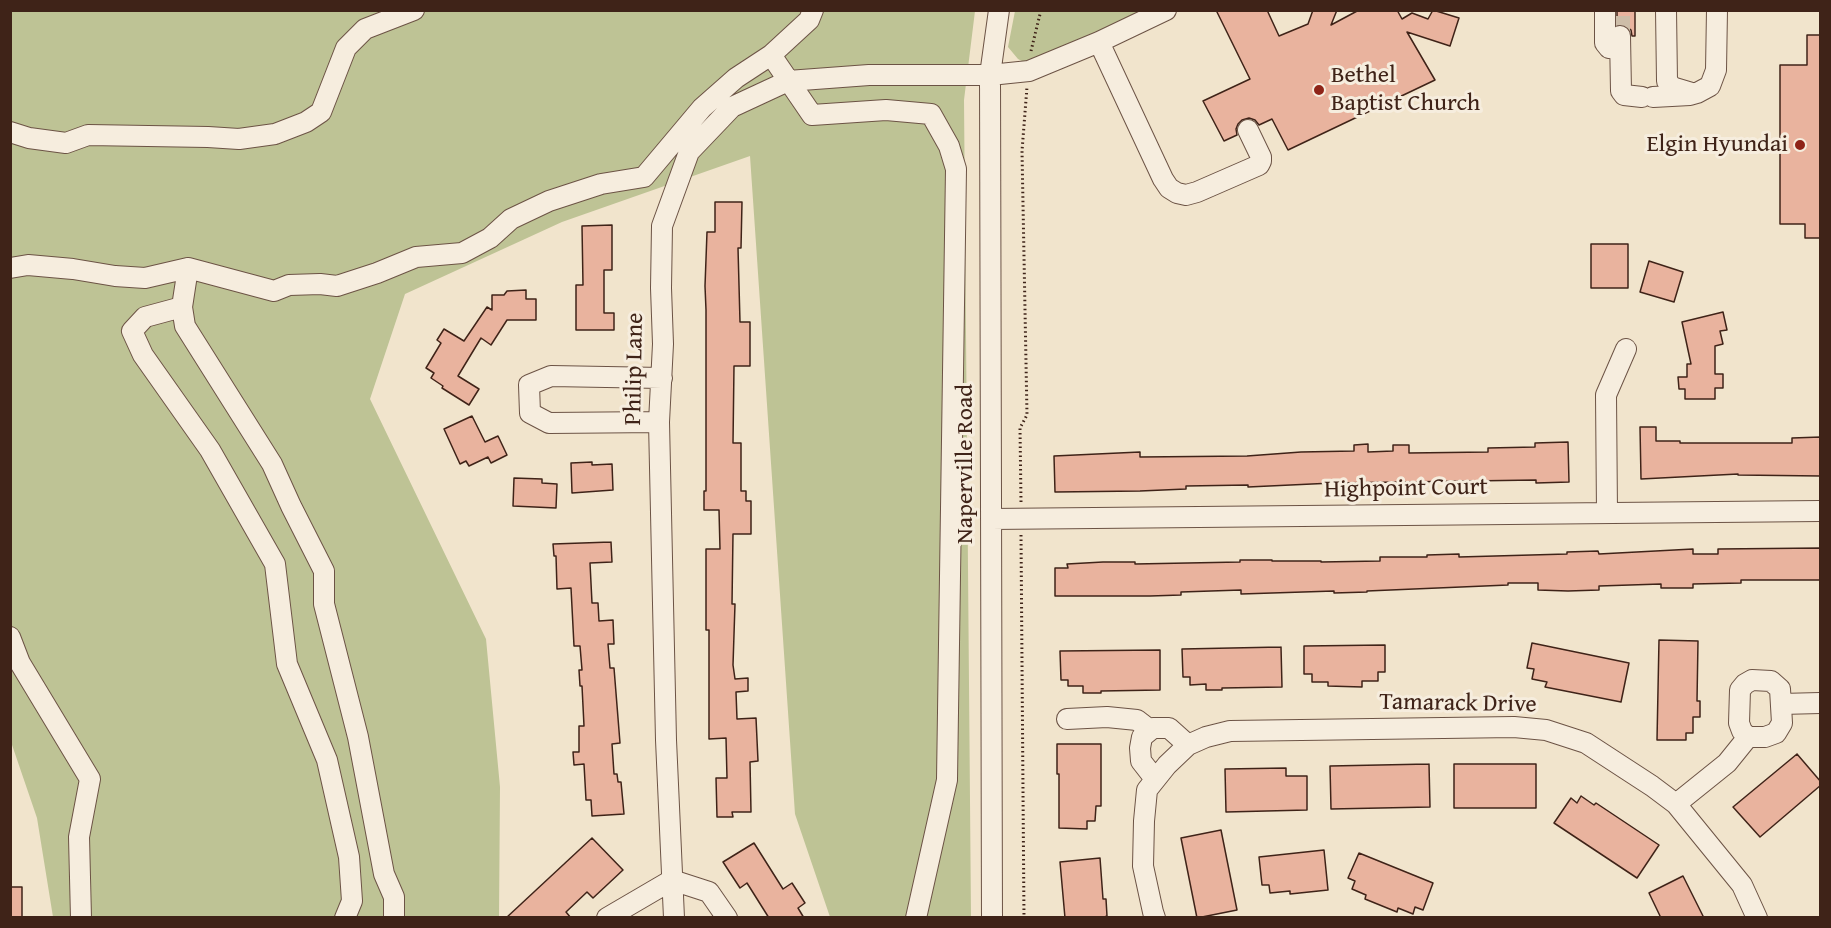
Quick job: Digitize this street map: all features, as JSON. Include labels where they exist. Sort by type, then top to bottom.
[{"type":"street","points":[[10,132],[29,138],[66,142],[88,135],[208,137],[239,140],[275,134],[306,122],[321,112],[346,48],[365,29],[414,10]]},
{"type":"street","points":[[10,268],[28,265],[145,278],[188,268],[274,291],[289,285],[337,286],[416,257],[462,253],[490,238],[511,219],[549,201],[601,184],[644,177],[702,108],[736,78],[771,55],[809,20],[813,10]]},
{"type":"street","name":"Naperville Road","points":[[992,918],[990,75],[999,10]]},
{"type":"street","points":[[1605,10],[1605,43],[1609,48],[1620,42],[1621,91],[1624,95],[1648,97],[1694,94],[1710,86],[1716,70],[1718,10]]},
{"type":"street","points":[[1666,10],[1666,75],[1669,84],[1676,89],[1694,94]]},
{"type":"street","name":"Philip Lane","points":[[674,918],[666,740],[659,422],[663,344],[662,226],[689,152],[732,107],[788,81],[868,75],[990,75],[1029,71],[1100,42],[1152,13]]},
{"type":"street","points":[[1100,42],[1163,179],[1169,188],[1177,193],[1186,195],[1197,192],[1259,165],[1260,157],[1248,130]]},
{"type":"street","points":[[771,55],[812,115],[886,110],[931,114],[948,146],[956,169],[947,780],[916,918]]},
{"type":"street","points":[[188,268],[182,307],[185,326],[272,464],[324,571],[324,604],[358,737],[384,874],[394,897],[394,918]]},
{"type":"street","points":[[182,307],[145,317],[132,331],[143,355],[210,450],[275,564],[287,664],[327,760],[348,857],[352,902],[345,918]]},
{"type":"street","points":[[1607,513],[1606,395],[1626,349]]},
{"type":"street","points":[[659,422],[549,423],[530,413],[529,385],[551,376],[662,378]]},
{"type":"street","name":"Highpoint Court","points":[[992,519],[1821,511]]},
{"type":"street","points":[[10,637],[20,663],[90,779],[80,837],[81,918]]},
{"type":"street","points":[[1752,680],[1771,681],[1780,689],[1782,723],[1776,733],[1765,737],[1748,737],[1742,731],[1739,723],[1740,690],[1752,680]]},
{"type":"street","points":[[1781,704],[1821,703]]},
{"type":"street","points":[[1067,719],[1107,717],[1137,720],[1150,730]]},
{"type":"street","name":"Tamarack Drive","points":[[1155,918],[1143,866],[1147,790],[1167,765],[1188,745],[1206,737],[1230,731],[1514,727],[1546,730],[1586,743],[1676,804],[1742,885],[1757,918]]},
{"type":"street","points":[[1155,779],[1141,762],[1142,737],[1152,728],[1169,728],[1188,745]]},
{"type":"street","points":[[1676,804],[1727,762],[1748,737]]},
{"type":"street","points":[[608,918],[672,880],[709,892],[727,918]]},
{"type":"path","points":[[1021,504],[1020,428],[1027,415],[1022,151],[1032,45],[1041,10]]},
{"type":"path","points":[[1021,541],[1024,918]]},
{"type":"green space","points":[[1138,10],[1140,15],[1039,63],[1024,62],[1018,59],[1008,47],[1015,11]]},
{"type":"green space","points":[[10,11],[975,11],[964,100],[971,917],[830,917],[795,814],[750,156],[562,222],[405,294],[370,399],[486,639],[500,787],[499,917],[53,917],[37,818],[10,739]]},
{"type":"building","name":"Bethel Baptist Church","points":[[1216,10],[1267,10],[1279,36],[1308,24],[1313,10],[1337,10],[1331,25],[1359,10],[1397,10],[1402,19],[1412,13],[1428,19],[1433,10],[1459,18],[1450,46],[1407,32],[1435,80],[1288,150],[1272,119],[1259,125],[1255,120],[1249,118],[1242,120],[1236,129],[1237,135],[1224,141],[1203,101],[1250,79]]},
{"type":"building","points":[[1617,10],[1635,10],[1635,36],[1632,36],[1631,30],[1626,26],[1617,25]]},
{"type":"building","name":"Elgin Hyundai","points":[[1807,35],[1821,35],[1821,238],[1805,238],[1805,224],[1780,224],[1780,65],[1807,65]]},
{"type":"building","points":[[715,202],[742,202],[741,248],[738,248],[740,322],[750,322],[750,366],[734,366],[733,443],[741,443],[741,491],[746,491],[746,501],[751,501],[751,534],[733,534],[732,604],[735,604],[733,665],[735,679],[748,678],[748,691],[736,692],[737,719],[756,718],[758,761],[750,762],[751,812],[732,812],[733,817],[717,817],[716,778],[727,778],[726,738],[709,739],[706,549],[720,549],[719,510],[704,510],[704,491],[706,491],[705,286],[707,232],[715,232]]},
{"type":"building","points":[[612,225],[612,270],[604,270],[604,313],[614,313],[614,330],[576,330],[576,285],[583,285],[582,226]]},
{"type":"building","points":[[1591,244],[1628,244],[1628,288],[1591,288]]},
{"type":"building","points":[[1649,261],[1683,272],[1674,302],[1640,292]]},
{"type":"building","points":[[526,290],[526,299],[536,299],[536,320],[507,320],[491,345],[481,338],[458,376],[479,389],[469,405],[431,378],[434,373],[426,368],[441,343],[437,340],[444,329],[464,341],[487,307],[492,310],[492,295]]},
{"type":"building","points":[[1723,312],[1727,330],[1720,331],[1723,344],[1715,346],[1715,374],[1723,374],[1723,388],[1715,388],[1715,399],[1685,399],[1685,389],[1679,389],[1678,377],[1687,377],[1687,364],[1691,364],[1682,322]]},
{"type":"building","points":[[472,416],[485,442],[498,436],[507,455],[491,463],[488,457],[469,466],[466,461],[460,464],[444,429]]},
{"type":"building","points":[[1640,427],[1656,427],[1656,441],[1680,441],[1680,443],[1792,443],[1792,438],[1821,437],[1821,476],[1738,474],[1641,479]]},
{"type":"building","points":[[1568,442],[1569,482],[1536,483],[1536,480],[1333,483],[1055,492],[1054,456],[1140,452],[1140,457],[1247,456],[1354,451],[1354,445],[1368,444],[1368,452],[1393,451],[1393,445],[1409,445],[1409,453],[1488,452],[1488,448],[1535,447],[1535,443]]},
{"type":"building","points":[[592,462],[592,465],[612,464],[613,490],[572,493],[571,463]]},
{"type":"building","points":[[514,478],[542,479],[542,483],[557,484],[556,508],[513,506]]},
{"type":"building","points":[[611,542],[612,562],[590,563],[592,603],[598,603],[599,621],[613,620],[614,644],[608,644],[610,668],[614,668],[620,743],[612,744],[614,774],[617,774],[618,782],[621,782],[624,814],[592,816],[591,800],[586,800],[584,764],[574,765],[573,752],[579,752],[579,726],[584,726],[579,670],[582,670],[580,646],[574,646],[571,588],[557,589],[556,556],[554,556],[553,544]]},
{"type":"building","points":[[1821,548],[1821,580],[1741,580],[1741,583],[1693,584],[1693,588],[1661,588],[1661,584],[1599,586],[1599,590],[1568,591],[1538,590],[1538,583],[1508,583],[1508,585],[1334,593],[1334,591],[1241,594],[1241,590],[1181,592],[1181,595],[1150,596],[1055,596],[1055,568],[1068,568],[1067,564],[1240,562],[1240,560],[1380,561],[1380,557],[1427,557],[1427,555],[1459,554],[1459,557],[1598,551],[1599,554],[1693,549],[1693,554],[1718,554],[1718,549]]},
{"type":"building","points":[[1659,640],[1698,641],[1697,701],[1700,701],[1700,717],[1693,717],[1693,733],[1686,733],[1686,740],[1657,740]]},
{"type":"building","points":[[1532,643],[1629,663],[1621,702],[1545,687],[1547,682],[1532,679],[1534,669],[1527,668]]},
{"type":"building","points":[[1385,645],[1385,672],[1378,672],[1378,681],[1362,681],[1362,687],[1328,686],[1328,682],[1312,682],[1312,674],[1304,674],[1304,646]]},
{"type":"building","points":[[1281,647],[1282,687],[1206,690],[1206,684],[1190,685],[1190,677],[1183,677],[1182,649]]},
{"type":"building","points":[[1160,650],[1160,690],[1083,693],[1083,686],[1068,686],[1068,680],[1061,680],[1060,651]]},
{"type":"building","points":[[1057,744],[1101,744],[1101,806],[1096,806],[1095,821],[1087,821],[1087,829],[1059,828]]},
{"type":"building","points":[[1797,754],[1821,782],[1821,785],[1760,837],[1733,807]]},
{"type":"building","points":[[1429,764],[1430,807],[1331,809],[1330,766]]},
{"type":"building","points":[[1454,764],[1536,764],[1536,808],[1454,808]]},
{"type":"building","points":[[1286,768],[1286,776],[1307,776],[1307,810],[1226,812],[1225,769]]},
{"type":"building","points":[[1581,796],[1594,805],[1596,803],[1659,845],[1637,878],[1554,823],[1571,798],[1577,803]]},
{"type":"building","points":[[1221,830],[1237,910],[1197,918],[1181,838]]},
{"type":"building","points":[[592,838],[623,870],[593,898],[587,892],[566,912],[571,918],[506,918]]},
{"type":"building","points":[[754,843],[783,889],[792,883],[805,903],[798,908],[804,918],[769,918],[747,883],[740,888],[723,862]]},
{"type":"building","points":[[1324,850],[1328,890],[1290,894],[1290,891],[1270,893],[1269,885],[1262,885],[1259,857]]},
{"type":"building","points":[[1359,853],[1433,883],[1423,910],[1415,907],[1413,914],[1398,908],[1397,912],[1365,899],[1366,895],[1352,889],[1355,881],[1348,878]]},
{"type":"building","points":[[1100,858],[1103,899],[1106,899],[1107,916],[1065,918],[1060,862]]},
{"type":"building","points":[[1683,876],[1704,918],[1661,918],[1649,893]]},
{"type":"building","points":[[10,887],[22,887],[22,918],[10,918]]},
{"type":"tunnel","points":[[1620,10],[1620,36]]},
{"type":"place","name":"Bethel Baptist Church","points":[[1319,90]]},
{"type":"place","name":"Elgin Hyundai","points":[[1800,145]]}]
